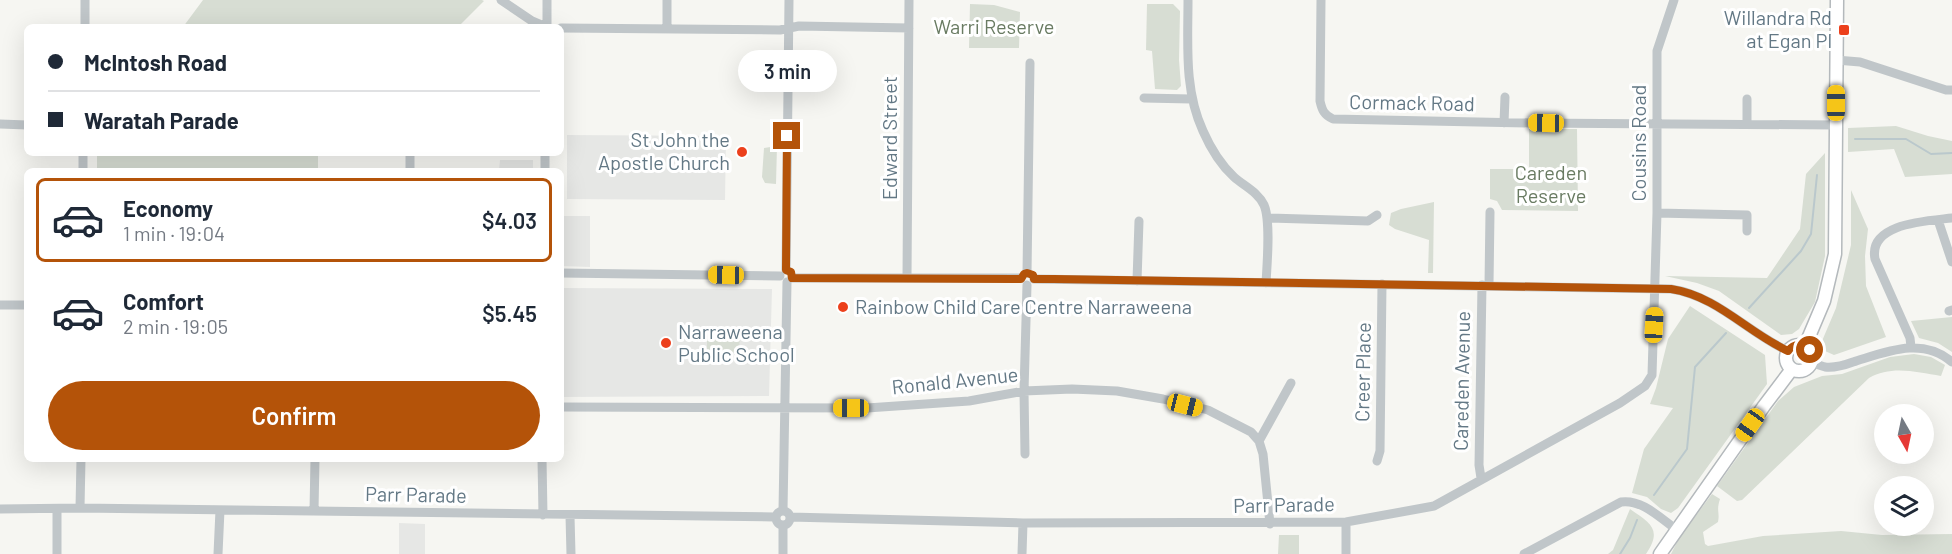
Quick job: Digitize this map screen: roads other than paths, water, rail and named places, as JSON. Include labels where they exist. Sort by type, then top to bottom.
[{"type":"main road","points":[[1805,346],[1824,301],[1834,254],[1837,0]]},
{"type":"main road","points":[[1796,345],[1805,346],[1812,353],[1812,363],[1804,370],[1792,369],[1786,359],[1788,351],[1796,345]]},
{"type":"main road","points":[[1660,554],[1792,369]]},
{"type":"street","points":[[85,0],[85,24]]},
{"type":"street","points":[[501,0],[540,24]]},
{"type":"street","points":[[547,0],[547,24]]},
{"type":"street","points":[[667,0],[667,29]]},
{"type":"street","points":[[783,554],[783,525],[788,522],[783,515],[789,0]]},
{"type":"street","name":"Edward Street","points":[[907,277],[909,0]]},
{"type":"street","points":[[1188,0],[1188,64],[1191,99],[1202,129],[1228,172],[1262,201],[1267,218],[1266,283]]},
{"type":"street","name":"Cormack Road","points":[[1321,0],[1320,101],[1322,111],[1333,119],[1504,123],[1836,125]]},
{"type":"street","name":"Cousins Road","points":[[1656,288],[1657,51],[1674,0]]},
{"type":"street","points":[[564,28],[780,30],[799,26],[909,28]]},
{"type":"street","points":[[1836,60],[1860,62],[1952,90]]},
{"type":"street","points":[[1025,454],[1024,391],[1030,63]]},
{"type":"street","points":[[1504,97],[1504,123]]},
{"type":"street","points":[[1144,98],[1191,99]]},
{"type":"street","points":[[1747,99],[1747,124]]},
{"type":"street","points":[[0,124],[24,125]]},
{"type":"street","name":"Careden Avenue","points":[[1481,478],[1479,465],[1485,285],[1490,212]]},
{"type":"street","points":[[1657,213],[1747,215],[1747,231]]},
{"type":"street","points":[[1267,218],[1368,221],[1377,215]]},
{"type":"street","points":[[1911,347],[1910,338],[1875,260],[1874,246],[1879,237],[1891,230],[1952,218]]},
{"type":"street","points":[[1938,220],[1952,262]]},
{"type":"street","points":[[1137,281],[1138,221]]},
{"type":"street","points":[[564,273],[1656,288],[1683,291],[1704,298],[1788,351]]},
{"type":"street","name":"Creer Place","points":[[1377,461],[1380,451],[1382,284]]},
{"type":"street","name":"Parr Parade","points":[[0,509],[80,508],[570,516],[783,515],[1023,523],[1346,522],[1434,506],[1620,403],[1645,386],[1652,375],[1656,288]]},
{"type":"street","points":[[0,305],[24,305]]},
{"type":"street","points":[[1812,363],[1824,367],[1837,367],[1892,350],[1911,347],[1937,353],[1952,363]]},
{"type":"street","points":[[1270,524],[1263,454],[1258,441],[1291,383]]},
{"type":"street","name":"Ronald Avenue","points":[[564,407],[867,408],[969,401],[1024,391],[1083,390],[1117,392],[1163,399],[1208,410],[1251,432],[1258,441]]},
{"type":"street","points":[[80,508],[81,462]]},
{"type":"street","points":[[314,511],[315,462]]},
{"type":"street","points":[[543,462],[543,515]]},
{"type":"street","points":[[1524,554],[1621,502],[1630,501],[1642,505],[1677,530]]},
{"type":"street","points":[[57,509],[57,554]]},
{"type":"street","points":[[218,554],[220,510]]},
{"type":"street","points":[[570,516],[571,554]]},
{"type":"street","points":[[1346,522],[1346,554]]},
{"type":"street","points":[[1022,554],[1023,523]]},
{"type":"waterway","points":[[1855,139],[1906,139],[1931,154],[1952,153]]},
{"type":"waterway","points":[[1749,308],[1801,251],[1811,234],[1817,175]]},
{"type":"waterway","points":[[1654,495],[1687,449],[1695,367],[1726,333]]},
{"type":"waterway","points":[[1620,554],[1637,520]]},
{"type":"place","name":"Willandra Rd at Egan Pl","points":[[1844,30]]},
{"type":"place","name":"St John the Apostle Church","points":[[742,152]]},
{"type":"place","name":"Rainbow Child Care Centre Narraweena","points":[[843,307]]},
{"type":"place","name":"Narraweena Public School","points":[[666,343]]},
{"type":"park label","name":"Warri Reserve","points":[[994,27]]},
{"type":"park label","name":"Careden Reserve","points":[[1551,184]]}]
